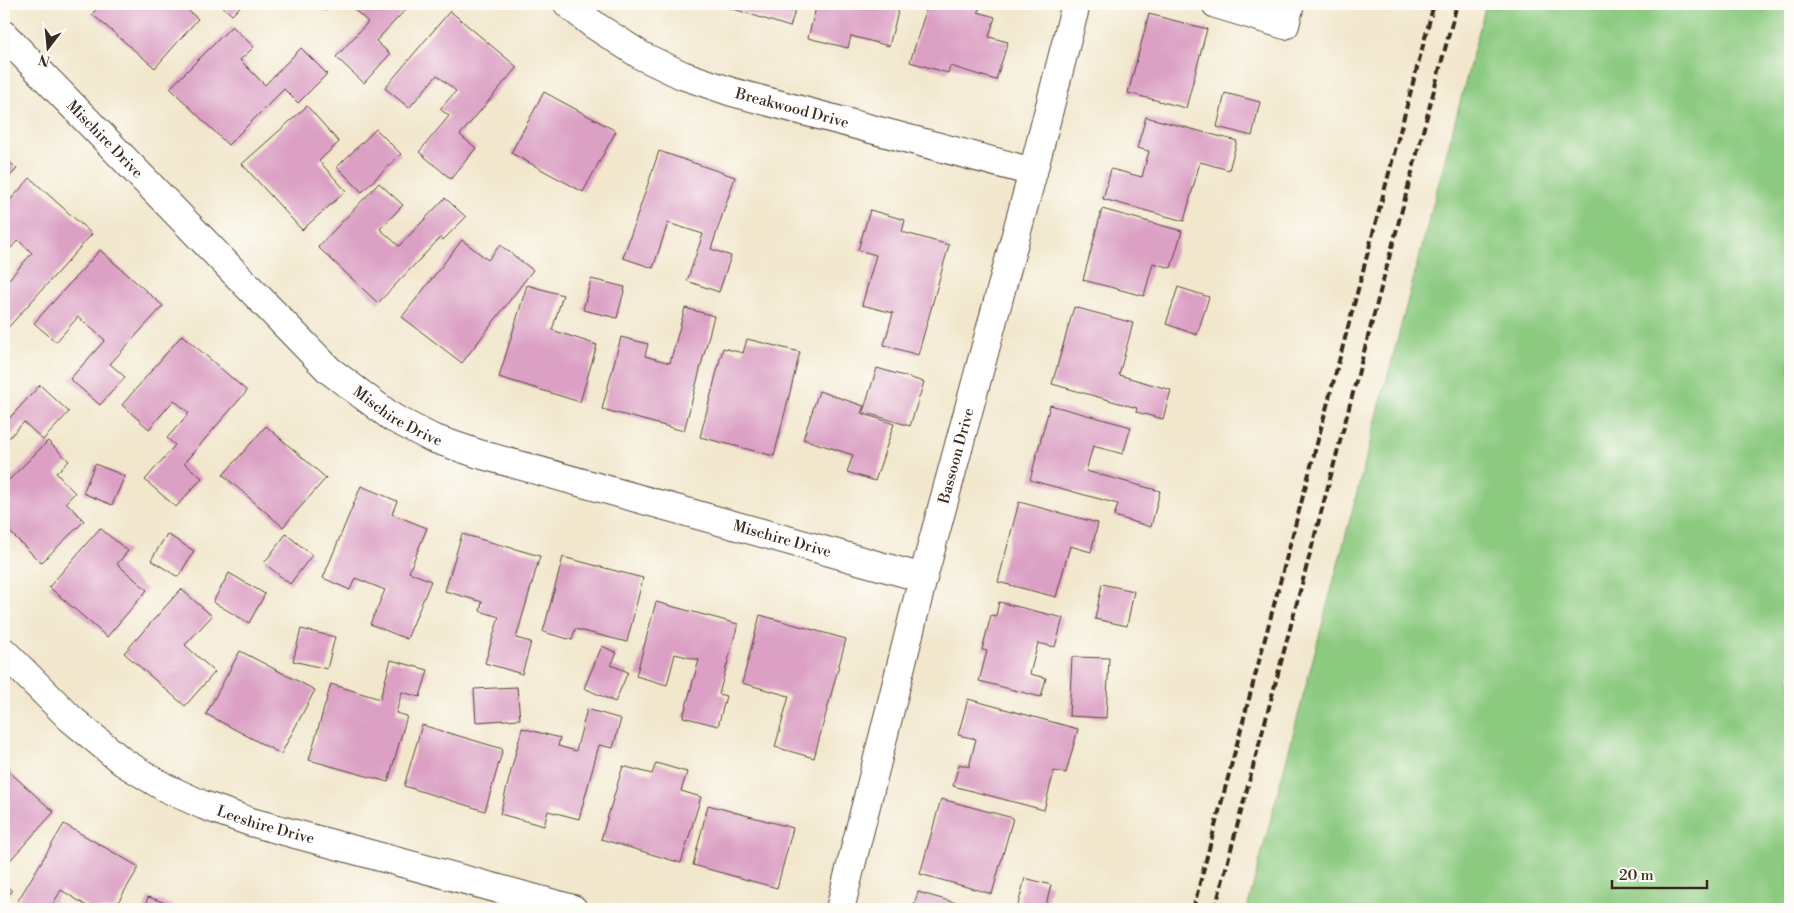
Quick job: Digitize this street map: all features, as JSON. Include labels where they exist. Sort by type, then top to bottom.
[{"type":"street","name":"Breakwood Drive","points":[[568,4],[594,25],[642,56],[682,75],[732,92],[1033,172]]},
{"type":"street","name":"Bassoon Drive","points":[[840,909],[923,578],[1033,172],[1076,4]]},
{"type":"street","points":[[1216,4],[1285,25],[1290,4]]},
{"type":"street","name":"Mischire Drive","points":[[4,35],[329,370],[392,418],[432,438],[479,454],[923,578]]},
{"type":"street","name":"Leeshire Drive","points":[[4,652],[70,718],[123,762],[164,787],[251,822],[573,909]]},
{"type":"green space","points":[[1486,4],[1790,4],[1790,909],[1247,909]]},
{"type":"building","points":[[101,4],[181,4],[198,19],[155,68],[92,14]]},
{"type":"building","points":[[220,4],[243,4],[232,15]]},
{"type":"building","points":[[316,4],[332,4],[325,11]]},
{"type":"building","points":[[348,4],[411,4],[376,41],[390,54],[364,83],[336,57],[368,22]]},
{"type":"building","points":[[718,4],[797,4],[790,27]]},
{"type":"building","points":[[817,4],[900,4],[889,46],[851,36],[848,48],[808,38]]},
{"type":"building","points":[[928,4],[948,8],[950,4],[981,4],[978,12],[995,17],[989,37],[1008,42],[996,80],[950,66],[948,73],[910,62]]},
{"type":"building","points":[[450,11],[517,67],[460,135],[476,148],[451,179],[419,152],[449,116],[440,109],[456,91],[437,75],[409,108],[385,88]]},
{"type":"building","points":[[1149,14],[1207,29],[1186,108],[1128,93]]},
{"type":"building","points":[[232,26],[254,47],[240,60],[265,85],[301,48],[327,74],[298,103],[284,89],[228,145],[170,88]]},
{"type":"building","points":[[544,92],[616,131],[583,192],[511,153]]},
{"type":"building","points":[[1225,93],[1260,102],[1252,136],[1217,127]]},
{"type":"building","points":[[307,106],[339,142],[319,161],[346,191],[302,230],[242,164]]},
{"type":"building","points":[[1146,117],[1237,141],[1229,170],[1200,162],[1184,221],[1103,199],[1111,169],[1142,177],[1149,151],[1137,148]]},
{"type":"building","points":[[376,129],[401,154],[362,192],[337,167]]},
{"type":"building","points":[[659,151],[735,177],[711,249],[731,256],[719,292],[687,281],[703,234],[668,223],[653,268],[623,258]]},
{"type":"building","points":[[4,156],[17,169],[4,182]]},
{"type":"building","points":[[30,178],[92,234],[5,331],[4,285],[32,253],[18,240],[4,256],[4,207]]},
{"type":"building","points":[[379,183],[403,205],[380,229],[399,246],[445,198],[466,217],[443,240],[440,238],[378,303],[318,247]]},
{"type":"building","points":[[1102,209],[1182,231],[1171,268],[1153,263],[1144,296],[1083,280]]},
{"type":"building","points":[[870,210],[905,220],[902,232],[949,245],[918,355],[884,345],[893,313],[862,305],[876,255],[858,250]]},
{"type":"building","points":[[462,240],[488,260],[500,245],[533,270],[462,363],[402,317]]},
{"type":"building","points":[[100,250],[163,306],[110,364],[125,377],[100,405],[70,379],[105,340],[78,317],[56,342],[34,323]]},
{"type":"building","points":[[591,279],[625,287],[617,318],[583,310]]},
{"type":"building","points":[[527,285],[563,295],[552,330],[597,345],[580,402],[499,377]]},
{"type":"building","points":[[1178,287],[1209,297],[1197,335],[1166,324]]},
{"type":"building","points":[[1074,307],[1133,323],[1119,375],[1171,390],[1163,419],[1136,412],[1137,408],[1052,384]]},
{"type":"building","points":[[685,308],[714,316],[684,431],[602,409],[621,337],[648,344],[645,356],[670,363]]},
{"type":"building","points":[[182,335],[247,391],[184,463],[202,478],[176,507],[145,480],[175,445],[167,438],[189,413],[174,400],[149,429],[122,405]]},
{"type":"building","points":[[747,339],[800,352],[774,456],[700,437],[723,348],[743,353]]},
{"type":"building","points":[[877,368],[924,382],[910,426],[863,412]]},
{"type":"building","points":[[40,385],[69,412],[43,440],[24,422],[4,443],[4,424]]},
{"type":"building","points":[[819,391],[864,406],[861,413],[894,424],[875,481],[847,472],[853,455],[803,439]]},
{"type":"building","points":[[1050,405],[1131,427],[1123,454],[1093,446],[1086,471],[1160,491],[1151,527],[1114,516],[1118,504],[1030,480]]},
{"type":"building","points":[[266,426],[326,478],[283,527],[223,475]]},
{"type":"building","points":[[48,441],[69,461],[56,473],[75,493],[66,502],[84,521],[41,563],[4,526],[4,485]]},
{"type":"building","points":[[95,464],[125,476],[112,505],[83,493]]},
{"type":"building","points":[[361,486],[397,501],[392,514],[427,528],[409,572],[431,581],[407,639],[370,624],[385,590],[355,578],[350,590],[323,578]]},
{"type":"building","points":[[1019,502],[1098,523],[1091,552],[1070,546],[1056,597],[998,582]]},
{"type":"building","points":[[100,528],[128,551],[117,564],[147,590],[107,637],[49,587]]},
{"type":"building","points":[[167,534],[194,551],[178,577],[151,560]]},
{"type":"building","points":[[286,534],[312,555],[290,584],[264,563]]},
{"type":"building","points":[[462,534],[540,556],[516,638],[531,642],[522,674],[485,663],[499,617],[480,611],[482,602],[445,591]]},
{"type":"building","points":[[563,557],[643,578],[627,642],[575,629],[572,640],[543,632]]},
{"type":"building","points":[[229,573],[265,594],[249,623],[213,602]]},
{"type":"building","points":[[1102,584],[1134,591],[1127,626],[1095,619]]},
{"type":"building","points":[[181,589],[212,616],[185,645],[215,672],[185,706],[124,653]]},
{"type":"building","points":[[656,602],[738,624],[719,694],[726,696],[718,726],[683,717],[699,660],[675,654],[667,685],[636,676]]},
{"type":"building","points":[[999,602],[1063,618],[1055,647],[1038,643],[1030,674],[1046,678],[1041,697],[979,681],[987,651],[982,650],[991,615],[996,616]]},
{"type":"building","points":[[760,615],[846,639],[814,758],[775,747],[789,696],[742,683]]},
{"type":"building","points":[[301,629],[335,637],[327,669],[293,661]]},
{"type":"building","points":[[602,646],[617,653],[611,665],[628,672],[615,702],[584,688]]},
{"type":"building","points":[[240,651],[315,690],[281,754],[206,714]]},
{"type":"building","points":[[1072,657],[1109,658],[1106,718],[1069,716]]},
{"type":"building","points":[[391,660],[428,670],[420,697],[402,692],[396,713],[407,716],[388,782],[309,760],[331,684],[380,699]]},
{"type":"building","points":[[517,687],[520,719],[476,722],[474,689]]},
{"type":"building","points":[[968,699],[1078,729],[1066,773],[1054,771],[1044,810],[953,786],[959,764],[969,767],[976,739],[958,735]]},
{"type":"building","points":[[587,709],[621,719],[613,748],[599,745],[579,819],[548,811],[544,826],[500,814],[522,728],[560,738],[558,746],[576,751]]},
{"type":"building","points":[[422,725],[503,749],[485,811],[404,786]]},
{"type":"building","points":[[656,763],[687,772],[681,791],[701,797],[681,863],[601,839],[623,766],[652,774]]},
{"type":"building","points":[[4,767],[54,812],[4,867]]},
{"type":"building","points":[[941,799],[1013,818],[992,894],[920,874]]},
{"type":"building","points":[[708,805],[793,828],[777,888],[693,865]]},
{"type":"building","points":[[64,824],[139,867],[114,909],[85,909],[87,906],[61,890],[50,909],[24,909],[16,904]]},
{"type":"building","points":[[1025,878],[1051,885],[1045,909],[1017,909]]},
{"type":"building","points":[[4,883],[12,891],[4,900]]},
{"type":"building","points":[[918,892],[977,909],[913,909]]},
{"type":"building","points":[[148,897],[184,909],[144,909]]},
{"type":"railway","points":[[1193,909],[1434,4]]},
{"type":"railway","points":[[1215,909],[1457,4]]}]
